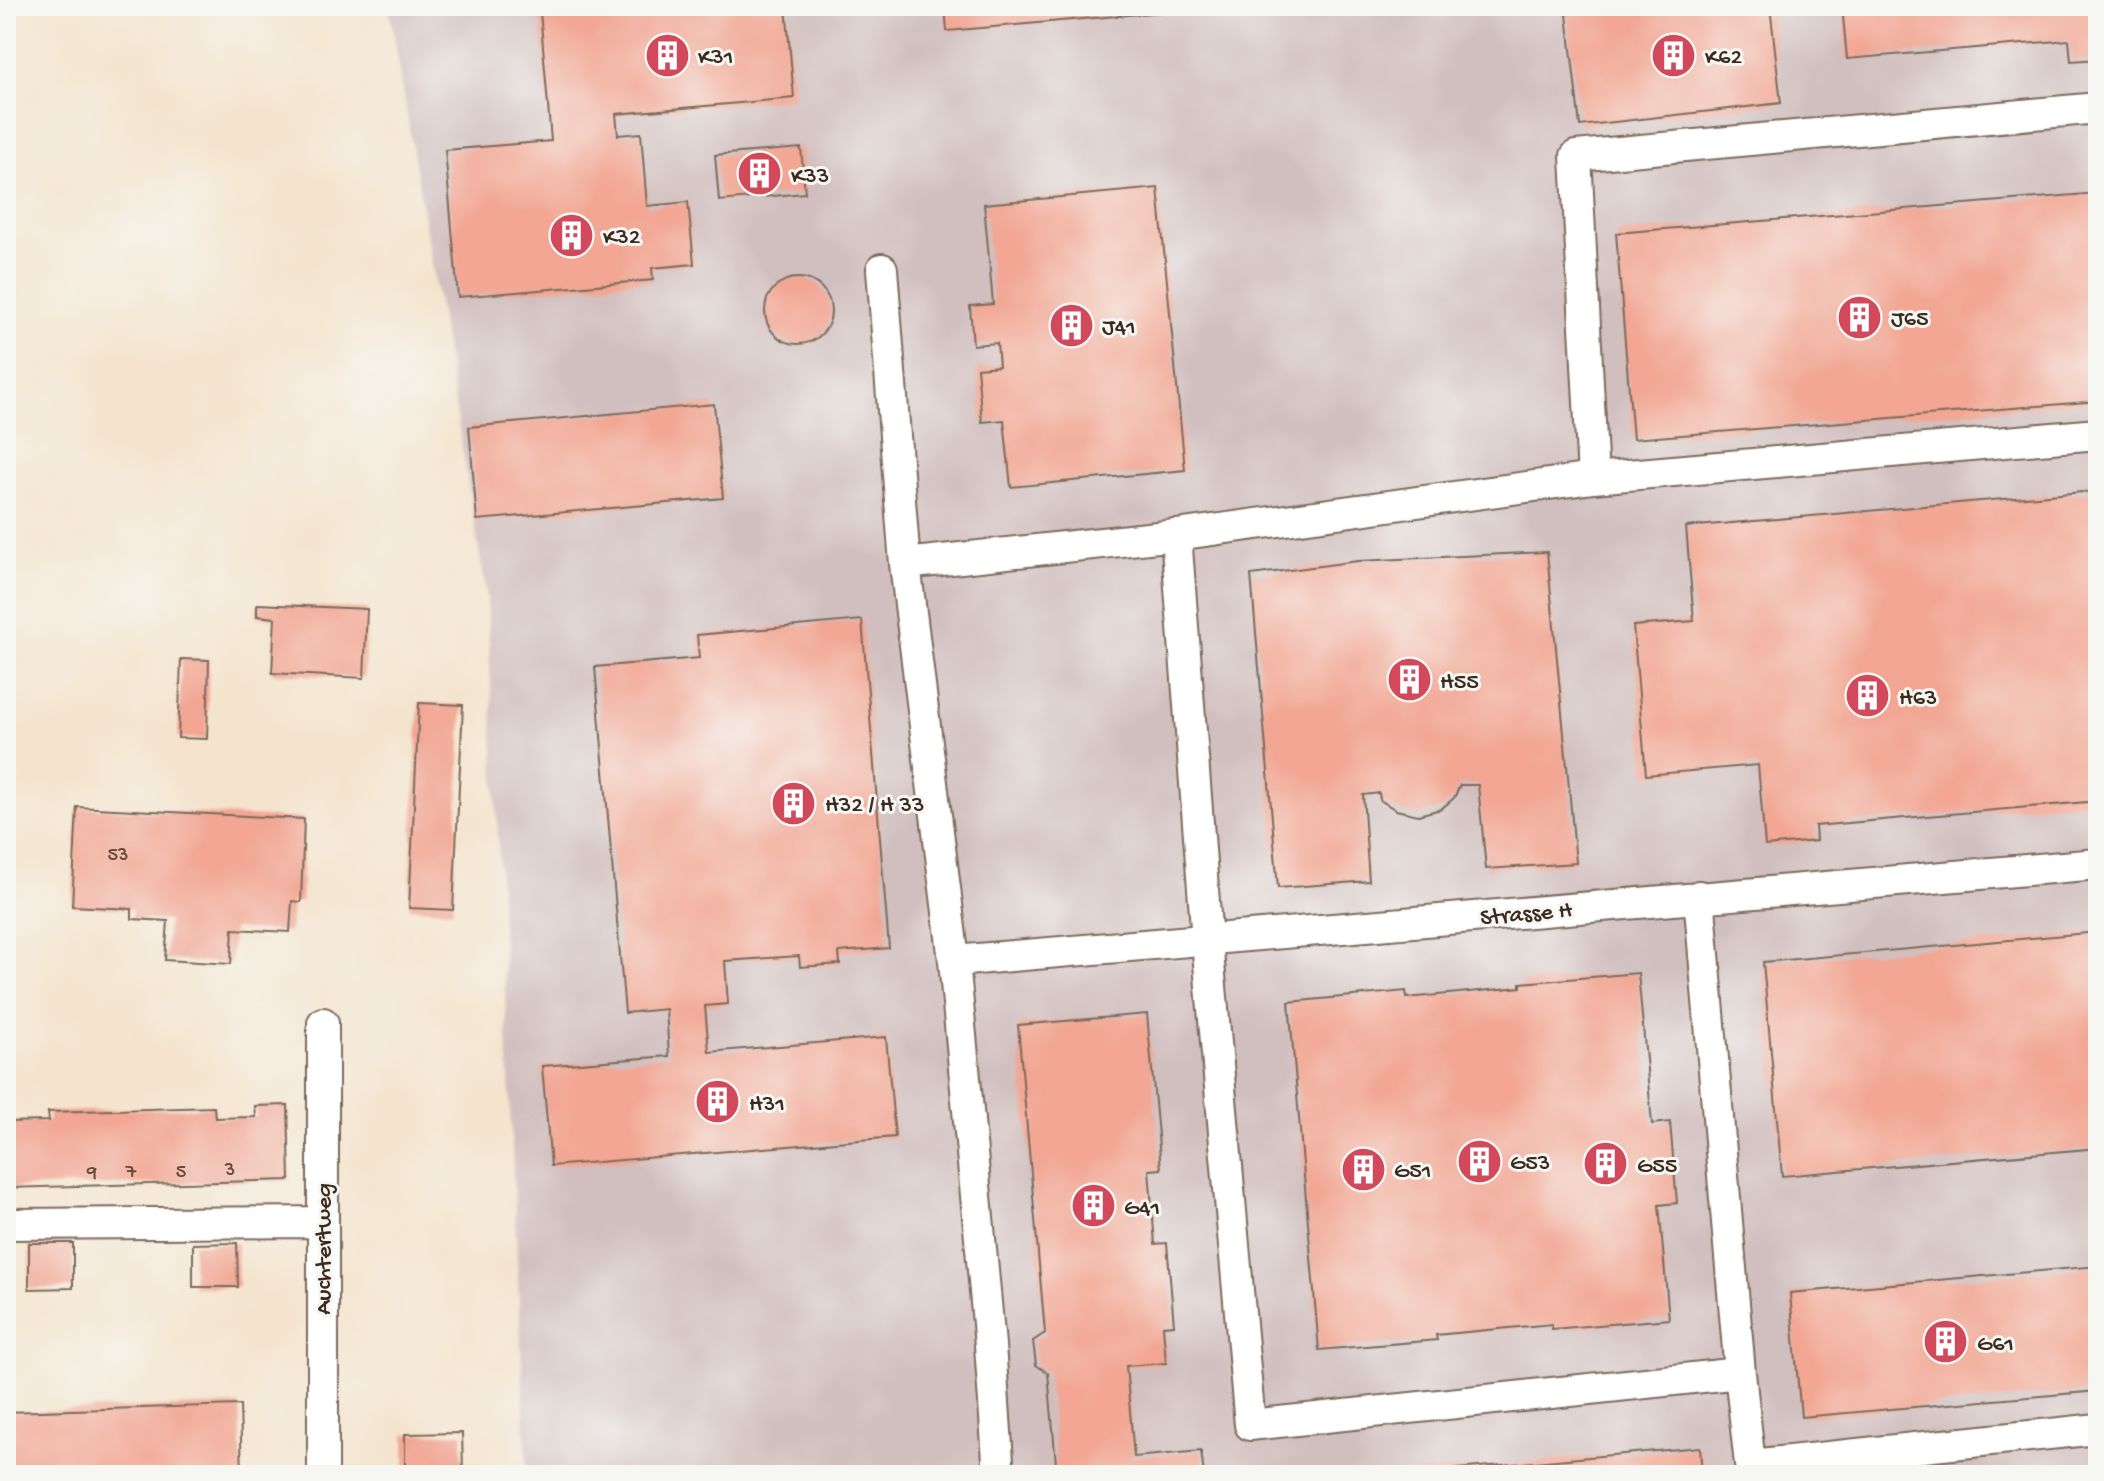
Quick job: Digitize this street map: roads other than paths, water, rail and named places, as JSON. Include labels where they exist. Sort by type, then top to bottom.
[{"type":"lane","points":[[1593,478],[1576,156],[2098,108]]},
{"type":"lane","points":[[882,269],[905,564],[954,961],[999,1475]]},
{"type":"lane","points":[[905,564],[1176,535],[1593,478],[2098,434]]},
{"type":"lane","points":[[1176,535],[1207,941],[1250,1425],[1740,1373]]},
{"type":"lane","name":"Strasse H","points":[[954,961],[2098,864]]},
{"type":"lane","points":[[1699,896],[1750,1465],[2098,1429]]},
{"type":"lane","name":"Auchtertweg","points":[[323,1023],[323,1475]]},
{"type":"lane","points":[[6,1224],[322,1222]]},
{"type":"place","name":"K31","points":[[667,55]]},
{"type":"place","name":"K62","points":[[1674,55]]},
{"type":"place","name":"K33","points":[[760,174]]},
{"type":"place","name":"K32","points":[[572,235]]},
{"type":"place","name":"J65","points":[[1860,317]]},
{"type":"place","name":"J41","points":[[1071,325]]},
{"type":"place","name":"H55","points":[[1409,680]]},
{"type":"place","name":"H63","points":[[1868,696]]},
{"type":"place","name":"H32 / H 33","points":[[794,803]]},
{"type":"place","name":"H31","points":[[718,1102]]},
{"type":"place","name":"G53","points":[[1479,1161]]},
{"type":"place","name":"G55","points":[[1606,1164]]},
{"type":"place","name":"G51","points":[[1363,1169]]},
{"type":"place","name":"G41","points":[[1093,1206]]},
{"type":"place","name":"G61","points":[[1946,1342]]}]
